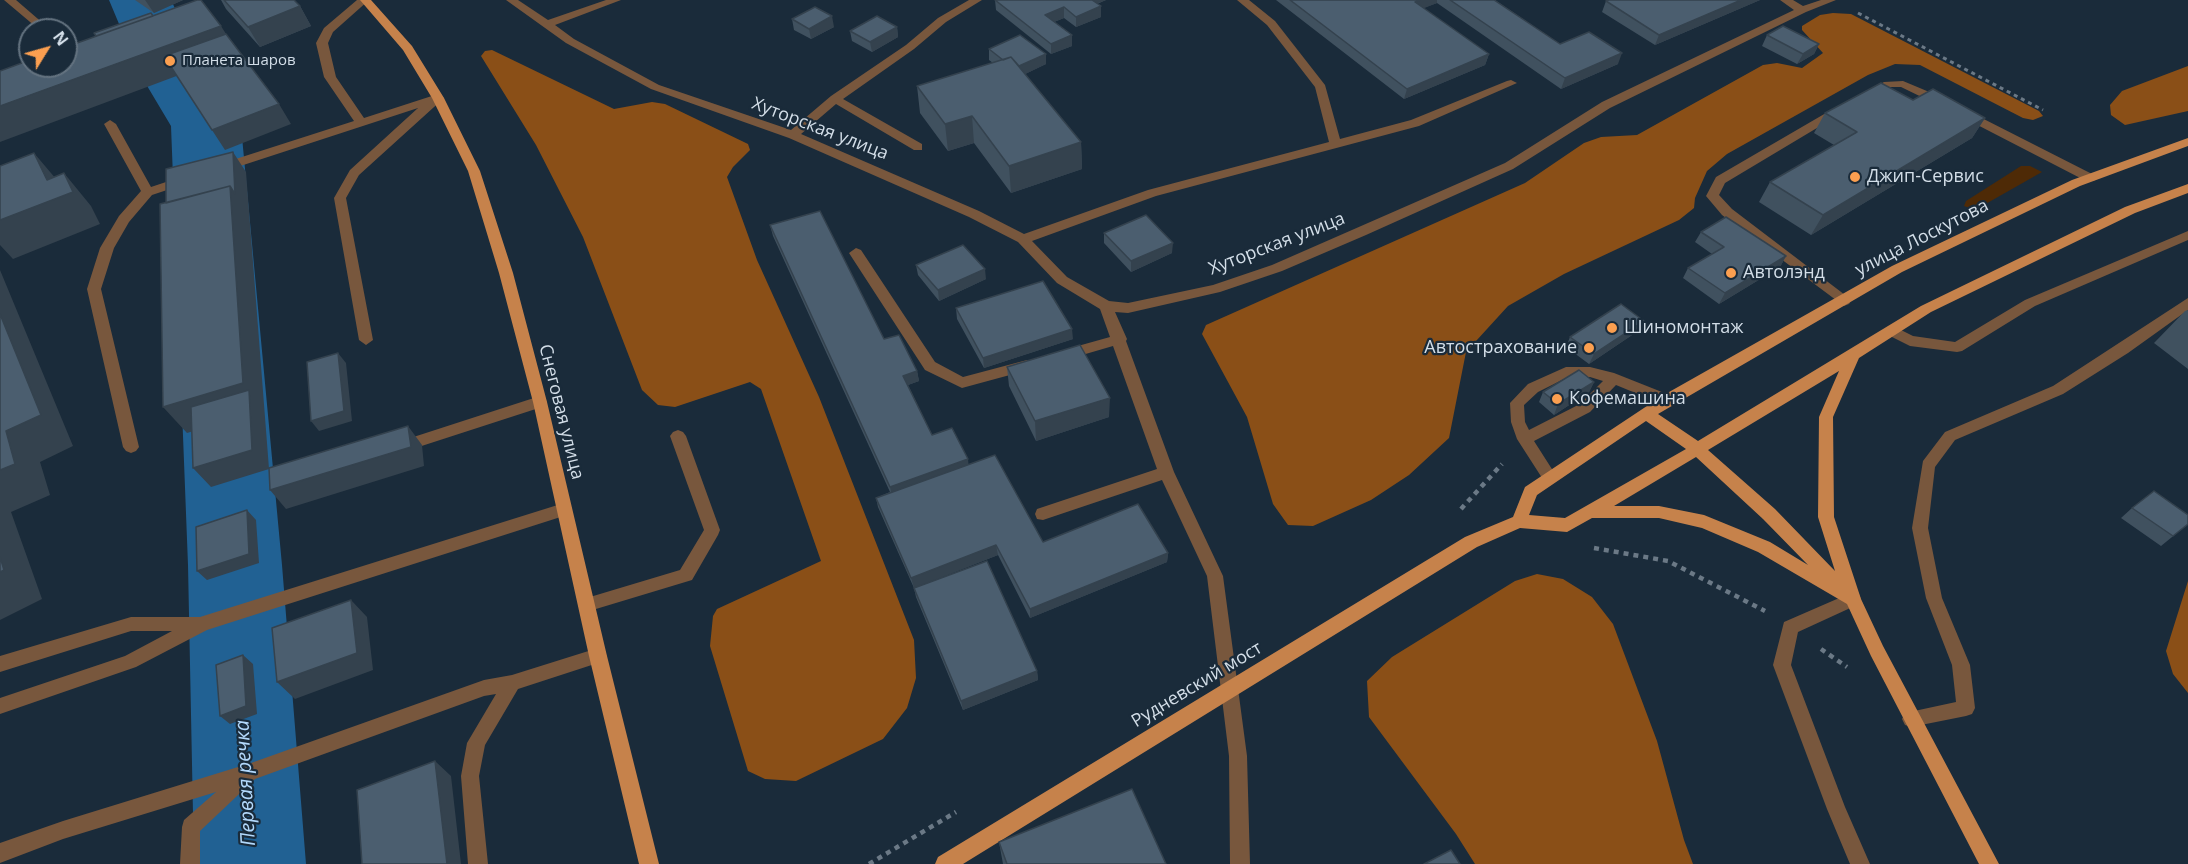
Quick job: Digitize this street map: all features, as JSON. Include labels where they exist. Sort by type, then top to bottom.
[{"type":"main road","name":"Снеговая улица","points":[[365,0],[408,48],[438,98],[474,171],[506,273],[540,402],[598,656],[649,864]]},
{"type":"main road","name":"улица Лоскутова","points":[[1519,521],[1531,490],[1549,477],[1667,400],[1897,269],[2090,178],[2188,142]]},
{"type":"main road","points":[[1519,521],[1567,525],[1698,449],[1891,330],[1996,273],[2130,210],[2188,188]]},
{"type":"main road","points":[[1853,355],[1826,417],[1826,517],[1853,599],[1911,719],[1989,864]]},
{"type":"main road","points":[[1647,414],[1698,449],[1716,468],[1769,514],[1853,599]]},
{"type":"main road","points":[[1590,512],[1659,512],[1704,522],[1764,547],[1853,599]]},
{"type":"main road","name":"Рудневский мост","points":[[945,864],[1471,542],[1519,521]]},
{"type":"street","points":[[9,0],[31,18]]},
{"type":"street","points":[[361,122],[330,77],[322,43],[328,30],[365,0]]},
{"type":"street","name":"Хуторская улица","points":[[511,0],[570,41],[656,87],[793,135],[891,176],[1023,238],[1062,280],[1106,306],[1128,308],[1215,289],[1277,268],[1509,166],[1606,105],[1803,10],[1832,0]]},
{"type":"street","points":[[545,25],[616,0]]},
{"type":"street","points":[[793,135],[835,99],[910,48],[942,20],[977,0]]},
{"type":"street","points":[[1242,0],[1271,23],[1321,87],[1336,145]]},
{"type":"street","points":[[1785,0],[1803,10]]},
{"type":"street","points":[[1023,238],[1152,194],[1415,123],[1512,84]]},
{"type":"street","points":[[1844,301],[1726,212],[1712,196],[1720,180],[1854,101],[1888,84],[1903,84],[1912,87],[2090,178]]},
{"type":"street","points":[[131,447],[94,289],[107,248],[124,219],[148,192],[438,98]]},
{"type":"street","points":[[366,340],[340,198],[354,173],[438,98]]},
{"type":"street","points":[[835,99],[918,147]]},
{"type":"street","points":[[110,124],[148,192]]},
{"type":"street","points":[[1891,330],[1910,341],[1957,347],[2030,303],[2188,236]]},
{"type":"street","points":[[856,253],[930,366],[962,383],[1120,339]]},
{"type":"street","points":[[1911,719],[1966,708],[1961,665],[1934,598],[1920,528],[1928,465],[1950,436],[2058,390],[2123,349],[2188,303]]},
{"type":"street","points":[[1106,306],[1120,339],[1166,472],[1215,576],[1238,756],[1240,864]]},
{"type":"street","points":[[1549,477],[1525,439],[1518,422],[1517,403],[1533,388],[1566,372],[1590,372],[1614,378],[1667,400]]},
{"type":"street","points":[[1525,439],[1585,408],[1614,378]]},
{"type":"street","points":[[390,450],[540,402]]},
{"type":"street","points":[[586,605],[686,575],[712,530],[678,436]]},
{"type":"street","points":[[1043,514],[1166,472]]},
{"type":"street","points":[[0,706],[130,662],[202,624],[564,509]]},
{"type":"street","points":[[1853,599],[1790,627],[1782,664],[1836,809],[1860,864]]},
{"type":"street","points":[[0,663],[131,624],[202,624]]},
{"type":"street","points":[[0,853],[63,830],[251,772],[484,688],[512,683],[598,656]]},
{"type":"street","points":[[478,864],[470,776],[476,743],[512,683]]},
{"type":"street","points":[[190,864],[191,827],[251,772]]},
{"type":"path","points":[[1854,11],[2043,110]]},
{"type":"path","points":[[1458,512],[1525,439]]},
{"type":"path","points":[[1593,548],[1668,561],[1755,604],[1851,670]]},
{"type":"shaded area","points":[[1851,14],[2039,111],[2043,116],[2033,120],[2023,118],[1920,65],[1895,64],[1868,75],[1727,154],[1707,171],[1695,198],[1694,208],[1679,220],[1564,274],[1508,306],[1466,352],[1449,438],[1409,475],[1371,500],[1313,526],[1288,525],[1273,504],[1247,417],[1202,334],[1206,325],[1525,183],[1584,143],[1601,137],[1637,135],[1763,65],[1777,63],[1802,68],[1823,53],[1802,30],[1802,26],[1820,15]]},
{"type":"shaded area","points":[[492,50],[614,109],[652,102],[665,104],[748,144],[750,150],[733,167],[727,177],[757,260],[819,397],[914,640],[916,678],[907,708],[883,739],[796,781],[765,779],[748,771],[710,646],[713,616],[717,609],[821,561],[761,389],[750,382],[675,407],[658,405],[642,390],[583,237],[536,145],[481,56],[485,51]]},
{"type":"shaded area","points":[[2188,66],[2188,111],[2125,125],[2111,115],[2110,105],[2122,91]]},
{"type":"shaded area","points":[[2021,166],[2030,166],[2042,172],[1975,210],[1964,206],[1966,201]]},
{"type":"shaded area","points":[[1537,574],[1563,579],[1592,597],[1613,624],[1657,741],[1684,840],[1693,864],[1475,864],[1456,834],[1369,717],[1367,681],[1392,657],[1515,581]]},
{"type":"shaded area","points":[[2188,581],[2188,693],[2173,674],[2166,651]]},
{"type":"building","points":[[197,0],[201,0],[221,26],[78,78],[78,43]]},
{"type":"building","points":[[224,0],[294,0],[300,6],[248,27]]},
{"type":"building","points":[[995,0],[1092,0],[1101,6],[1076,17],[1064,7],[1045,15],[1072,35],[1051,44]]},
{"type":"building","points":[[1290,0],[1420,0],[1415,2],[1489,54],[1407,89]]},
{"type":"building","points":[[1450,0],[1494,0],[1560,44],[1589,32],[1622,53],[1565,78]]},
{"type":"building","points":[[1741,0],[1659,35],[1606,1]]},
{"type":"building","points":[[815,7],[832,16],[809,29],[792,19]]},
{"type":"building","points":[[151,13],[153,16],[96,36],[94,33]]},
{"type":"building","points":[[877,16],[897,27],[870,42],[850,31]]},
{"type":"building","points":[[1783,26],[1819,44],[1803,54],[1767,35]]},
{"type":"building","points":[[226,34],[279,104],[212,130],[164,56]]},
{"type":"building","points":[[1020,35],[1046,54],[1019,66],[1011,57],[1003,60],[989,49]]},
{"type":"building","points":[[1011,57],[1081,142],[1009,166],[972,116],[945,124],[917,86]]},
{"type":"building","points":[[18,64],[18,78],[77,78],[0,106],[0,71]]},
{"type":"building","points":[[1881,83],[1913,100],[1933,89],[1985,118],[1823,215],[1770,182],[1857,132],[1825,113]]},
{"type":"building","points":[[233,152],[235,194],[230,186],[166,203],[166,169]]},
{"type":"building","points":[[34,153],[47,180],[64,173],[73,192],[0,220],[0,166]]},
{"type":"building","points":[[230,186],[243,383],[163,407],[160,204]]},
{"type":"building","points":[[820,211],[884,339],[899,335],[917,371],[903,376],[932,435],[952,428],[968,459],[890,487],[770,225]]},
{"type":"building","points":[[1146,215],[1173,243],[1131,261],[1104,233]]},
{"type":"building","points":[[1726,217],[1786,256],[1725,293],[1688,268],[1724,247],[1701,232]]},
{"type":"building","points":[[963,245],[985,269],[938,290],[916,265]]},
{"type":"building","points":[[1043,281],[1072,329],[983,358],[956,308]]},
{"type":"building","points":[[1621,304],[1644,321],[1594,354],[1570,337]]},
{"type":"building","points":[[0,314],[41,415],[6,431],[15,464],[0,470]]},
{"type":"building","points":[[1080,345],[1110,398],[1035,421],[1007,367]]},
{"type":"building","points":[[338,353],[344,411],[311,421],[307,362]]},
{"type":"building","points":[[1579,370],[1594,382],[1558,404],[1543,392]]},
{"type":"building","points":[[249,390],[252,450],[193,468],[191,407]]},
{"type":"building","points":[[408,426],[411,447],[270,490],[269,468]]},
{"type":"building","points":[[995,455],[1043,542],[1138,504],[1168,553],[1030,609],[996,545],[911,578],[876,498]]},
{"type":"building","points":[[2154,491],[2188,515],[2188,524],[2173,536],[2132,508]]},
{"type":"building","points":[[247,510],[249,554],[197,571],[196,527]]},
{"type":"building","points":[[0,557],[4,570],[0,572]]},
{"type":"building","points":[[987,561],[1037,671],[961,701],[914,588]]},
{"type":"building","points":[[351,600],[357,653],[277,682],[272,628]]},
{"type":"building","points":[[243,655],[246,706],[220,716],[216,665]]},
{"type":"building","points":[[435,761],[447,864],[362,864],[357,790]]},
{"type":"building","points":[[1132,789],[1166,864],[1007,864],[999,842]]},
{"type":"building","points":[[1451,850],[1460,864],[1424,864]]},
{"type":"waterway","name":"Первая речка","points":[[140,0],[173,74],[206,126],[235,565],[250,864]]},
{"type":"place","name":"Планета шаров","points":[[170,61]]},
{"type":"place","name":"Джип-Сервис","points":[[1855,177]]},
{"type":"place","name":"Автолэнд","points":[[1731,273]]},
{"type":"place","name":"Шиномонтаж","points":[[1612,328]]},
{"type":"place","name":"Автострахование","points":[[1589,348]]},
{"type":"place","name":"Кофемашина","points":[[1557,399]]}]
